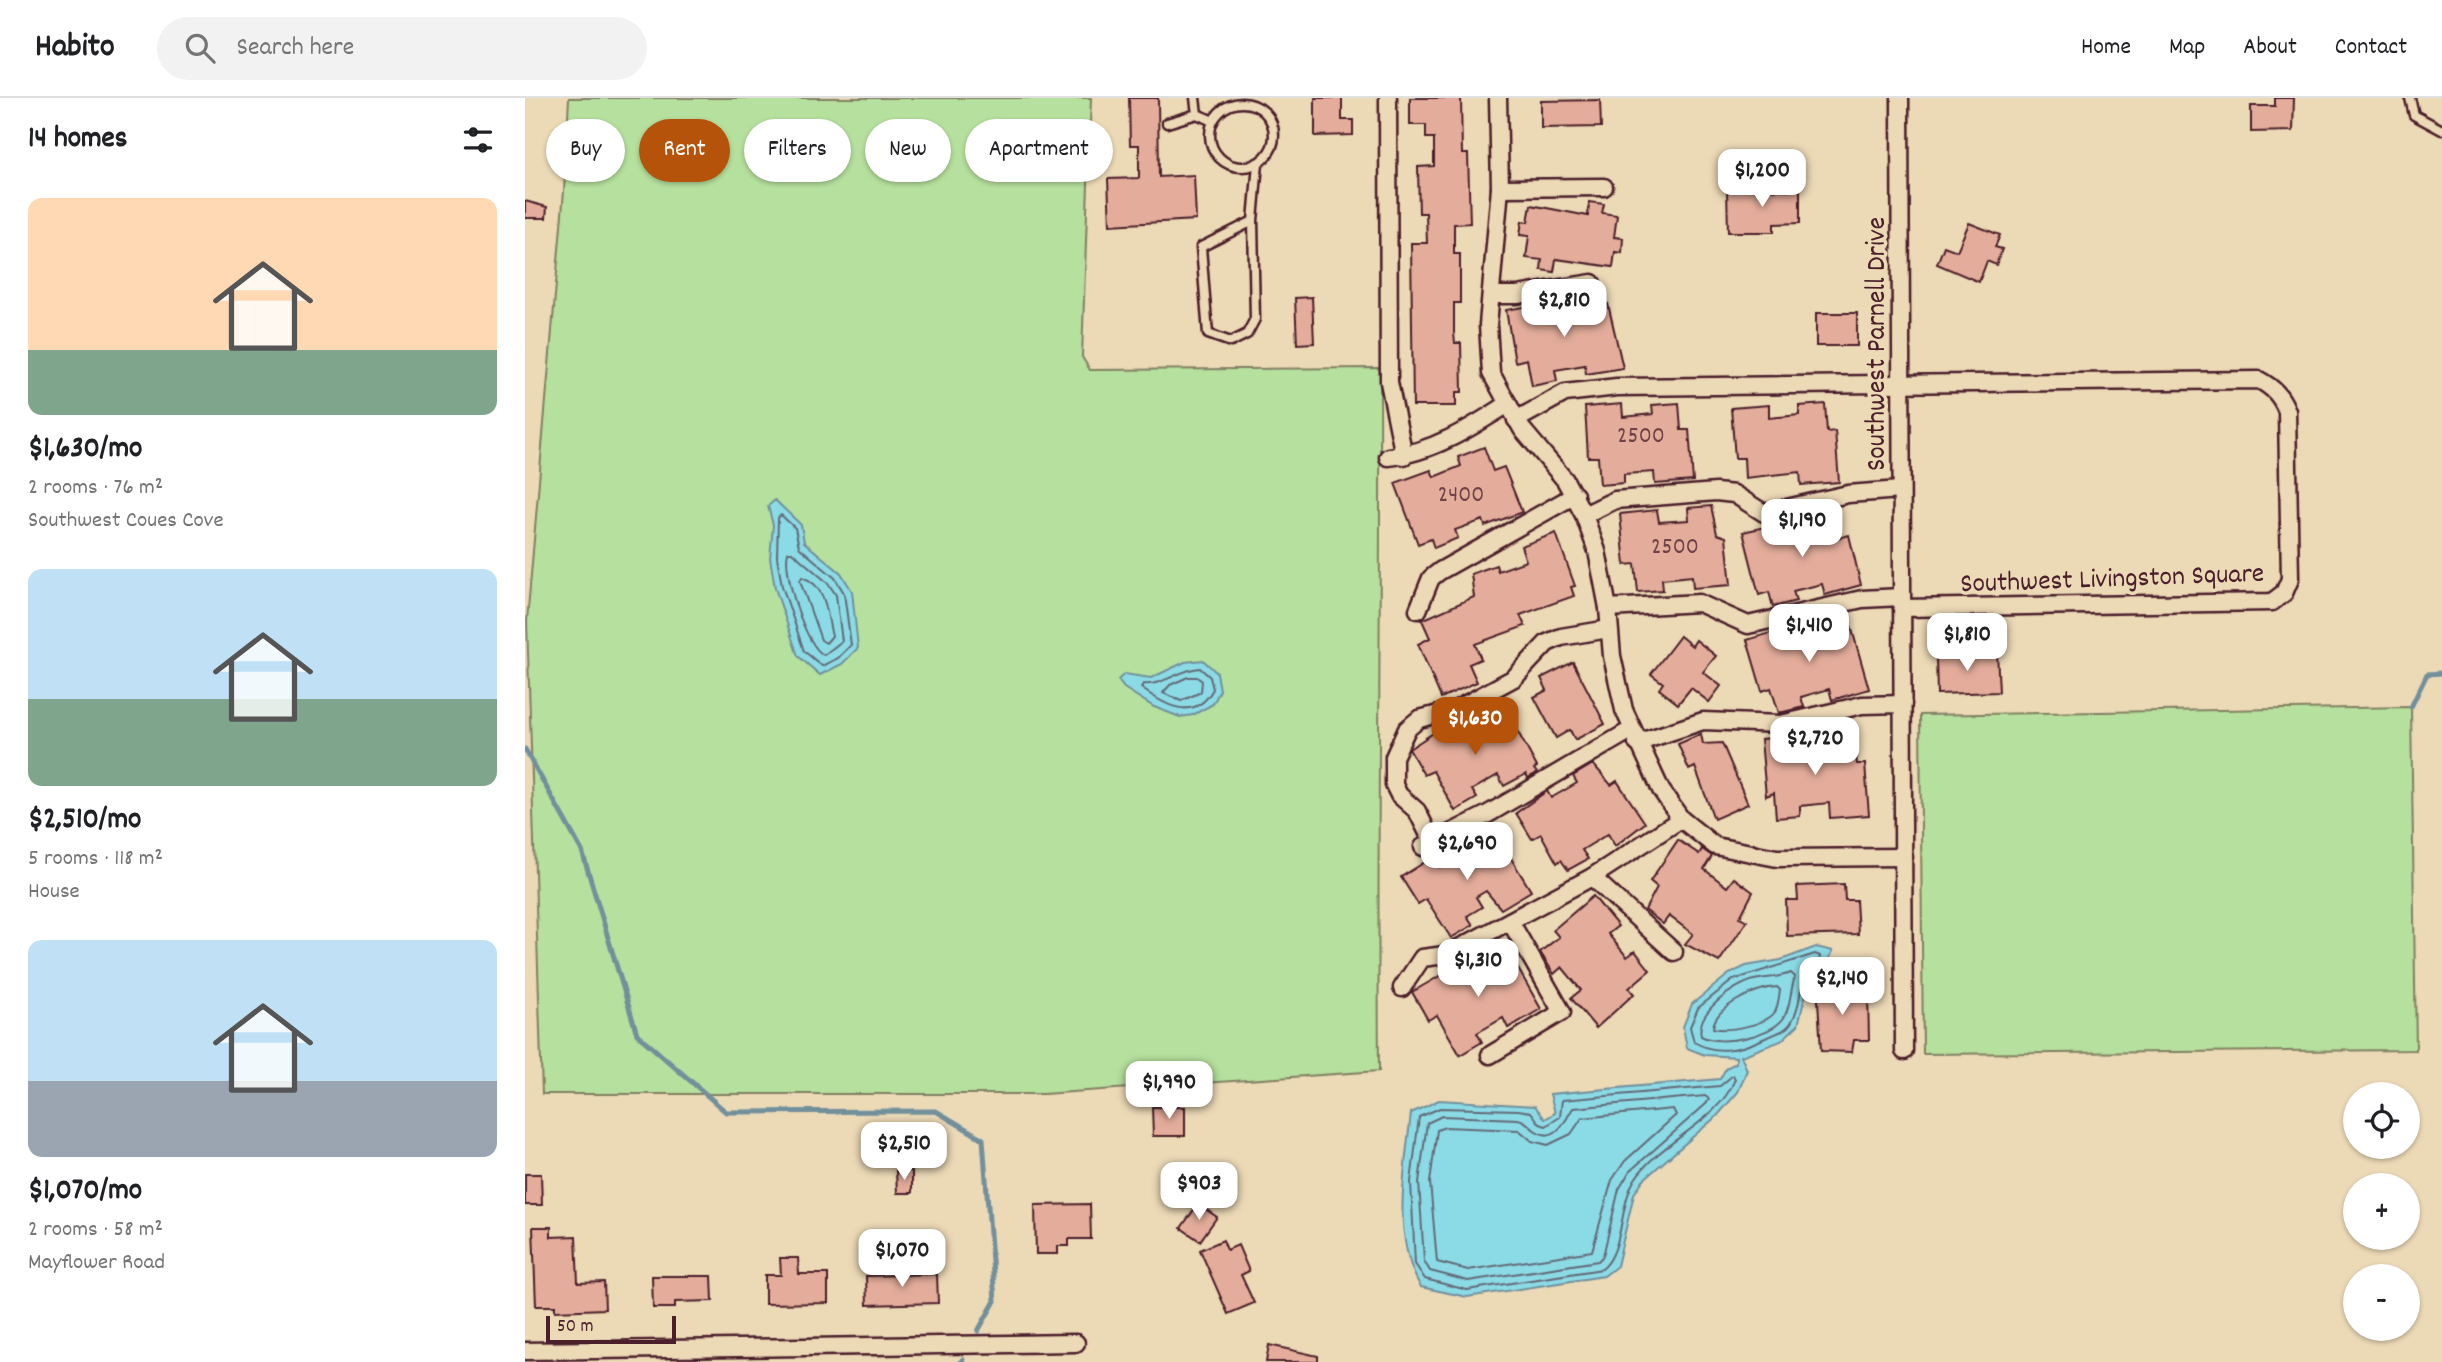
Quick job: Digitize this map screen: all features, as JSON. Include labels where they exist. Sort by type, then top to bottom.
[{"type":"street","points":[[1388,98],[1389,382],[1396,456],[1473,426],[1508,404]]},
{"type":"street","points":[[1497,98],[1500,188],[1488,326],[1491,373],[1516,420],[1575,495],[1584,515],[1597,551],[1608,608],[1612,656],[1634,737],[1661,790],[1681,819],[1715,846],[1765,856],[1904,857]]},
{"type":"street","name":"Southwest Parnell Drive","points":[[1900,98],[1904,1051]]},
{"type":"street","points":[[1500,188],[1604,187]]},
{"type":"street","points":[[1492,295],[1517,295],[1592,283]]},
{"type":"street","name":"Southwest Livingston Square","points":[[1901,385],[2259,380],[2272,387],[2282,398],[2287,411],[2290,579],[2284,593],[2272,602],[1901,603]]},
{"type":"street","points":[[1516,420],[1551,398],[1588,389],[1901,385]]},
{"type":"street","points":[[1584,515],[1615,500],[1685,494],[1726,492],[1764,513],[1848,494],[1900,490]]},
{"type":"street","points":[[1418,610],[1431,578],[1440,571],[1575,495]]},
{"type":"street","points":[[1608,608],[1699,603],[1748,625],[1862,599],[1901,603]]},
{"type":"street","points":[[1609,629],[1561,637],[1546,643],[1514,678],[1455,710],[1419,719],[1407,729],[1394,757],[1394,785],[1417,811],[1428,844],[1634,737],[1703,720],[1781,724],[1862,705],[1903,704]]},
{"type":"street","points":[[1402,988],[1422,958],[1445,955],[1593,877],[1681,819]]},
{"type":"street","points":[[1593,877],[1674,952]]},
{"type":"street","points":[[1490,1055],[1562,1013],[1510,920]]},
{"type":"street","points":[[525,1351],[1076,1343]]},
{"type":"lane","points":[[1195,98],[1197,114]]},
{"type":"lane","points":[[2410,98],[2414,115],[2442,131]]},
{"type":"lane","points":[[1242,103],[1262,110],[1273,127],[1272,148],[1258,163],[1237,168],[1218,158],[1209,137],[1213,121],[1223,109],[1232,104],[1242,103]]},
{"type":"lane","points":[[1167,123],[1197,114],[1213,121]]},
{"type":"lane","points":[[1253,222],[1201,247],[1208,334],[1230,342],[1247,334],[1255,319],[1253,222],[1258,163]]},
{"type":"green space","points":[[569,98],[1091,98],[1090,119],[965,119],[965,182],[1088,182],[1082,357],[1090,370],[1380,368],[1379,1071],[1043,1094],[542,1094],[527,621],[564,182],[625,182],[625,119],[568,119]]},
{"type":"green space","points":[[2411,707],[2416,1050],[1923,1054],[1920,715]]},
{"type":"water","points":[[775,500],[801,525],[804,542],[841,573],[852,591],[858,648],[842,664],[820,675],[798,656],[775,588],[770,558],[773,525],[768,506]]},
{"type":"water","points":[[1203,660],[1217,673],[1220,690],[1213,704],[1193,715],[1180,717],[1154,707],[1124,688],[1118,680],[1124,674],[1151,678],[1185,662]]},
{"type":"water","points":[[1816,947],[1833,951],[1824,970],[1813,977],[1807,989],[1798,1025],[1781,1041],[1741,1056],[1747,1070],[1738,1092],[1718,1115],[1643,1180],[1634,1194],[1617,1266],[1604,1276],[1467,1297],[1421,1287],[1412,1268],[1403,1225],[1402,1202],[1411,1113],[1439,1100],[1535,1106],[1545,1119],[1555,1113],[1550,1094],[1720,1079],[1726,1068],[1736,1063],[1736,1057],[1705,1055],[1687,1048],[1683,1027],[1692,1004],[1729,974],[1746,966],[1781,960]]},
{"type":"building","points":[[1129,98],[1158,98],[1159,177],[1194,175],[1196,220],[1110,225],[1108,182],[1113,182],[1113,179],[1139,178],[1139,145],[1130,145]]},
{"type":"building","points":[[1315,98],[1342,98],[1342,120],[1353,120],[1353,135],[1315,136]]},
{"type":"building","points":[[1410,98],[1461,98],[1462,154],[1468,154],[1470,223],[1454,224],[1454,254],[1460,254],[1460,303],[1454,303],[1454,333],[1455,343],[1461,343],[1462,392],[1456,392],[1456,406],[1413,406],[1411,243],[1427,243],[1426,213],[1419,213],[1418,167],[1434,166],[1434,138],[1426,138],[1426,125],[1410,125]]},
{"type":"building","points":[[2275,98],[2294,98],[2293,131],[2251,132],[2251,106],[2275,106]]},
{"type":"building","points":[[1600,100],[1601,127],[1541,128],[1541,101]]},
{"type":"building","points":[[1727,189],[1800,190],[1800,223],[1774,224],[1774,232],[1728,232]]},
{"type":"building","points":[[525,201],[547,207],[546,218],[525,218]]},
{"type":"building","points":[[1589,202],[1604,204],[1602,213],[1617,215],[1614,237],[1623,238],[1622,253],[1615,252],[1613,267],[1556,259],[1554,272],[1541,270],[1542,260],[1526,258],[1529,236],[1520,235],[1522,221],[1528,222],[1531,205],[1588,216]]},
{"type":"building","points":[[1969,223],[2000,235],[1995,247],[2002,249],[1996,265],[1987,261],[1979,282],[1937,264],[1944,246],[1957,251]]},
{"type":"building","points":[[1595,293],[1597,306],[1608,304],[1623,368],[1586,374],[1585,365],[1555,370],[1557,381],[1532,386],[1527,359],[1515,362],[1506,310],[1542,304],[1544,313],[1573,308],[1571,297]]},
{"type":"building","points":[[1312,297],[1314,343],[1297,344],[1295,298]]},
{"type":"building","points":[[1816,313],[1857,313],[1857,346],[1816,346]]},
{"type":"building","points":[[1679,403],[1681,430],[1689,430],[1693,481],[1655,484],[1654,472],[1624,474],[1624,483],[1600,485],[1598,457],[1588,457],[1585,407],[1622,404],[1623,417],[1653,414],[1652,405]]},
{"type":"building","points":[[1825,404],[1827,432],[1835,431],[1839,482],[1801,485],[1800,472],[1745,478],[1744,458],[1735,458],[1731,408],[1769,405],[1769,418],[1799,415],[1799,406]]},
{"type":"building","points":[[1484,447],[1493,471],[1504,467],[1522,512],[1485,526],[1483,520],[1455,530],[1458,538],[1434,548],[1431,539],[1418,544],[1395,483],[1431,470],[1434,477],[1461,466],[1458,457]]},
{"type":"building","points":[[1711,506],[1717,534],[1726,537],[1731,585],[1693,588],[1692,576],[1662,579],[1663,590],[1638,592],[1635,564],[1625,565],[1620,514],[1657,510],[1659,522],[1689,520],[1688,508]]},
{"type":"building","points":[[1832,510],[1839,538],[1849,535],[1861,585],[1825,595],[1822,584],[1793,591],[1796,601],[1773,607],[1769,592],[1759,595],[1743,532],[1778,524],[1781,535],[1810,528],[1807,516]]},
{"type":"building","points":[[1556,533],[1575,586],[1571,587],[1574,596],[1520,615],[1525,626],[1475,644],[1481,659],[1469,664],[1477,682],[1441,698],[1418,644],[1430,638],[1422,620],[1474,597],[1471,574],[1496,565],[1498,571],[1526,561],[1521,546]]},
{"type":"building","points":[[1835,616],[1839,630],[1851,626],[1869,689],[1832,700],[1829,689],[1801,697],[1804,707],[1779,713],[1771,688],[1762,691],[1747,640],[1784,629],[1787,641],[1815,632],[1812,623]]},
{"type":"building","points":[[1680,636],[1692,646],[1696,640],[1716,656],[1703,672],[1721,686],[1709,702],[1691,688],[1678,704],[1659,689],[1663,683],[1651,674]]},
{"type":"building","points":[[1946,652],[1997,652],[1999,692],[1937,694],[1936,657],[1946,657]]},
{"type":"building","points":[[1573,662],[1605,724],[1575,740],[1570,730],[1556,738],[1534,697],[1547,690],[1541,678]]},
{"type":"building","points":[[1490,703],[1505,728],[1513,723],[1537,767],[1534,769],[1537,773],[1528,778],[1526,774],[1504,786],[1498,775],[1472,790],[1477,798],[1455,811],[1433,771],[1424,775],[1409,749],[1441,728],[1448,739],[1474,724],[1468,715]]},
{"type":"building","points":[[1701,734],[1703,744],[1722,743],[1748,804],[1714,819],[1695,767],[1689,770],[1678,744]]},
{"type":"building","points":[[1799,736],[1800,750],[1830,748],[1829,738],[1854,736],[1857,764],[1865,764],[1869,815],[1830,818],[1829,803],[1800,806],[1800,816],[1776,818],[1774,793],[1766,796],[1761,739]]},
{"type":"building","points":[[1593,764],[1611,785],[1617,781],[1645,823],[1615,846],[1608,834],[1582,850],[1588,859],[1568,870],[1561,860],[1557,863],[1541,834],[1532,839],[1516,813],[1547,791],[1551,798],[1577,783],[1573,776]]},
{"type":"building","points":[[1482,829],[1496,852],[1504,847],[1531,891],[1501,909],[1486,891],[1476,897],[1482,907],[1467,916],[1473,925],[1451,938],[1426,899],[1418,904],[1401,877],[1433,857],[1440,867],[1465,851],[1459,842]]},
{"type":"building","points":[[1678,840],[1699,854],[1702,849],[1712,856],[1704,869],[1727,887],[1734,878],[1753,892],[1740,917],[1747,921],[1719,962],[1685,944],[1693,934],[1669,916],[1663,924],[1645,910],[1657,887],[1650,881]]},
{"type":"building","points":[[1844,884],[1845,900],[1856,900],[1858,934],[1787,936],[1786,900],[1798,900],[1797,886]]},
{"type":"building","points":[[1593,896],[1618,926],[1608,934],[1627,957],[1635,951],[1650,970],[1629,988],[1634,994],[1596,1028],[1571,998],[1581,990],[1562,967],[1554,974],[1540,952],[1559,937],[1553,930]]},
{"type":"building","points":[[1493,945],[1507,970],[1516,965],[1541,1009],[1508,1028],[1503,1018],[1477,1033],[1482,1042],[1460,1055],[1437,1015],[1428,1020],[1412,992],[1445,973],[1450,982],[1476,967],[1471,958]]},
{"type":"building","points":[[1852,982],[1852,993],[1868,993],[1869,1040],[1854,1040],[1852,1052],[1821,1051],[1817,984]]},
{"type":"building","points":[[1152,1107],[1185,1107],[1185,1136],[1153,1136]]},
{"type":"building","points":[[896,1171],[912,1171],[912,1193],[897,1193]]},
{"type":"building","points":[[525,1174],[541,1174],[542,1205],[525,1205]]},
{"type":"building","points":[[1090,1204],[1091,1239],[1069,1239],[1069,1246],[1058,1246],[1058,1254],[1036,1254],[1035,1205]]},
{"type":"building","points":[[1198,1204],[1217,1217],[1200,1241],[1181,1228]]},
{"type":"building","points":[[533,1227],[551,1227],[551,1237],[576,1236],[578,1283],[604,1282],[605,1309],[555,1311],[555,1306],[536,1306]]},
{"type":"building","points":[[1223,1240],[1227,1250],[1238,1245],[1249,1271],[1241,1275],[1254,1303],[1228,1314],[1200,1250]]},
{"type":"building","points":[[780,1258],[798,1258],[799,1274],[828,1274],[828,1303],[765,1304],[765,1275],[781,1275]]},
{"type":"building","points":[[937,1274],[938,1303],[867,1305],[866,1276]]},
{"type":"building","points":[[652,1276],[712,1276],[713,1301],[675,1302],[675,1308],[653,1308]]},
{"type":"building","points":[[1269,1345],[1318,1356],[1318,1362],[1266,1362]]},
{"type":"waterway","points":[[2411,707],[2427,674],[2442,673]]},
{"type":"waterway","points":[[525,749],[582,851],[637,1034],[726,1112],[936,1111],[983,1139],[995,1301],[978,1331]]}]
